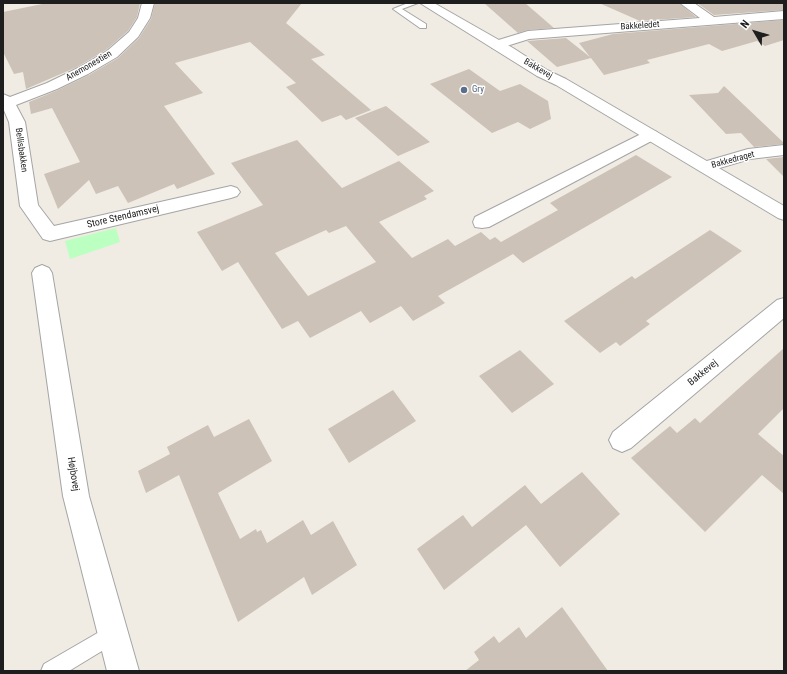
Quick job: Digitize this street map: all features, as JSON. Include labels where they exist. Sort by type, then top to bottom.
[{"type":"street","name":"Anemonestien","points":[[6,100],[52,86],[83,71],[112,54],[134,34],[144,18],[148,3]]},
{"type":"street","name":"Bakkevej","points":[[426,3],[497,44],[542,73],[561,82],[784,214]]},
{"type":"street","points":[[686,3],[711,20]]},
{"type":"street","name":"Bakkeledet","points":[[497,44],[528,35],[784,15]]},
{"type":"street","name":"Bellisbakken","points":[[6,100],[17,122],[29,206]]},
{"type":"street","points":[[482,222],[651,135]]},
{"type":"street","name":"Bakkedraget","points":[[706,168],[748,154],[784,150]]},
{"type":"street","name":"Store Stendamsvej","points":[[29,206],[50,234],[231,192]]},
{"type":"street","name":"Højbovej","points":[[42,273],[76,496],[123,671]]},
{"type":"street","name":"Bakkevej","points":[[622,440],[784,306]]},
{"type":"lane","points":[[414,3],[396,9],[423,26]]},
{"type":"lane","points":[[52,671],[113,633]]},
{"type":"green space","points":[[116,228],[120,242],[70,259],[65,241]]},
{"type":"building","points":[[47,3],[140,3],[137,17],[128,31],[106,50],[77,67],[26,89],[23,72],[14,74],[3,52],[3,12]]},
{"type":"building","points":[[155,3],[302,3],[286,23],[325,55],[311,59],[371,110],[346,120],[341,115],[322,122],[286,87],[296,83],[250,42],[175,63],[203,93],[164,106],[215,174],[177,189],[174,184],[128,203],[118,186],[96,194],[89,180],[58,209],[44,174],[80,162],[52,108],[31,114],[29,102],[89,75],[118,58],[139,38],[151,19]]},
{"type":"building","points":[[484,3],[525,3],[554,28],[528,30],[518,33]]},
{"type":"building","points":[[599,3],[679,3],[696,17],[640,21]]},
{"type":"building","points":[[697,3],[784,3],[784,10],[714,15]]},
{"type":"building","points":[[784,20],[784,40],[765,46],[757,41],[722,51],[709,44],[647,60],[650,63],[604,75],[591,58],[557,67],[527,41],[566,38],[590,57],[579,43],[613,34]]},
{"type":"building","points":[[469,69],[500,91],[520,84],[548,101],[551,119],[530,129],[518,122],[492,133],[430,84]]},
{"type":"building","points":[[724,86],[784,144],[754,147],[741,133],[726,134],[689,95],[718,93]]},
{"type":"building","points":[[386,106],[430,142],[398,156],[355,118]]},
{"type":"building","points":[[297,140],[342,188],[399,161],[434,191],[424,196],[427,199],[379,222],[412,258],[448,239],[455,246],[481,232],[490,240],[495,237],[501,242],[558,210],[550,203],[636,155],[672,177],[523,263],[513,254],[438,296],[445,303],[413,321],[401,306],[370,323],[361,311],[310,338],[298,321],[282,329],[238,262],[222,271],[197,232],[263,205],[231,163]],"holes":[[[346,226],[376,262],[308,296],[275,253],[326,230],[329,233]]]},
{"type":"building","points":[[784,157],[784,177],[766,159]]},
{"type":"building","points":[[710,230],[742,251],[646,321],[650,324],[620,346],[616,342],[600,353],[564,321],[632,276],[635,279]]},
{"type":"building","points":[[784,348],[784,408],[758,434],[784,456],[784,494],[762,475],[705,532],[631,458],[670,426],[677,433],[695,418],[700,423]]},
{"type":"building","points":[[520,350],[554,384],[512,413],[479,376]]},
{"type":"building","points":[[393,390],[416,421],[349,463],[328,429]]},
{"type":"building","points":[[249,419],[272,461],[218,493],[240,539],[256,529],[257,532],[261,530],[267,543],[303,520],[311,535],[333,521],[357,565],[312,595],[304,577],[238,622],[179,475],[146,493],[138,471],[170,454],[167,447],[208,425],[214,437]]},
{"type":"building","points":[[582,472],[620,514],[560,567],[526,525],[444,590],[417,549],[463,515],[472,527],[525,485],[541,504]]},
{"type":"building","points":[[562,607],[608,671],[465,671],[479,660],[474,652],[494,636],[499,643],[519,627],[526,638]]},
{"type":"place","name":"Gry","points":[[464,90]]}]
